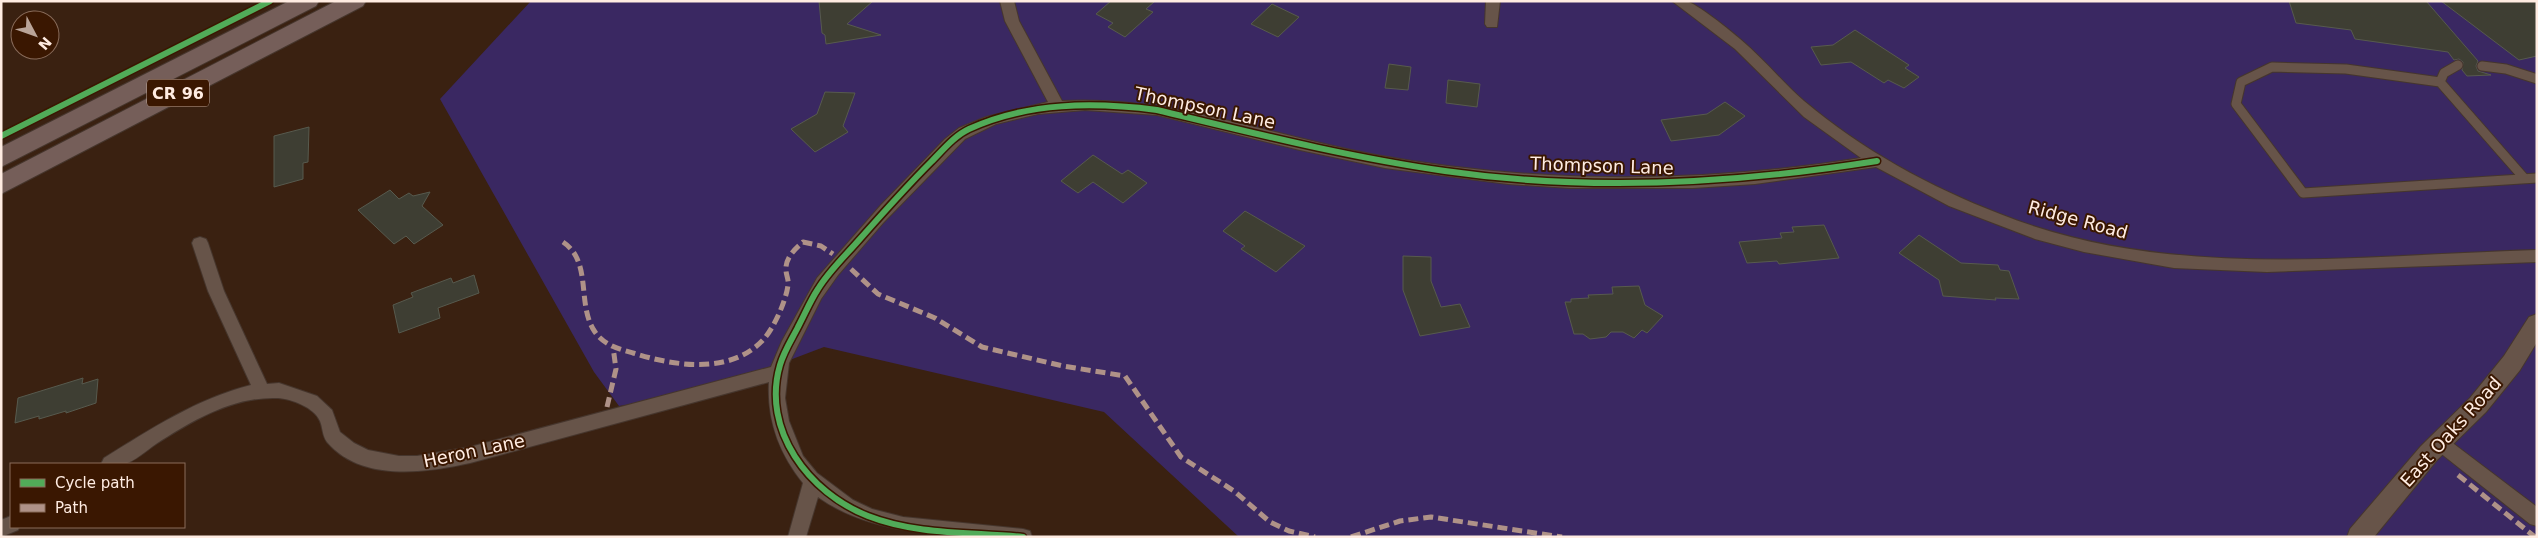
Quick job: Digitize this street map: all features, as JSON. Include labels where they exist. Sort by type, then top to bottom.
[{"type":"main road","name":"CR 96","points":[[1,158],[308,1]]},
{"type":"main road","name":"CR 96","points":[[1,185],[354,1]]},
{"type":"street","points":[[1008,1],[1012,21],[1057,106]]},
{"type":"street","points":[[1492,24],[1493,1]]},
{"type":"street","name":"Ridge Road","points":[[1679,1],[1738,44],[1791,97],[1827,126],[1877,161],[1960,204],[2009,223],[2087,246],[2165,260],[2217,265],[2272,266],[2537,256]]},
{"type":"street","name":"Thompson Lane","points":[[1023,537],[904,525],[868,516],[840,503],[813,482],[797,464],[786,443],[778,406],[778,372],[789,344],[818,289],[887,207],[947,146],[967,130],[997,119],[1057,106],[1092,103],[1157,110],[1386,162],[1461,174],[1538,181],[1608,184],[1687,183],[1809,173],[1877,161]]},
{"type":"street","points":[[200,243],[216,290],[262,391]]},
{"type":"street","name":"East Oaks Road","points":[[2359,537],[2440,443],[2478,405],[2506,370],[2537,323]]},
{"type":"street","name":"Heron Lane","points":[[112,463],[214,403],[262,391],[284,392],[302,397],[318,406],[328,420],[332,435],[359,454],[384,462],[410,464],[441,462],[470,455],[778,372]]},
{"type":"street","points":[[2440,443],[2537,518]]},
{"type":"street","points":[[797,537],[813,482]]},
{"type":"lane","points":[[2440,82],[2444,73],[2458,65]]},
{"type":"lane","points":[[2482,66],[2506,69],[2537,79]]},
{"type":"lane","points":[[2524,178],[2440,82],[2346,69],[2272,68],[2241,82],[2236,104],[2303,193],[2537,178]]},
{"type":"shaded area","points":[[531,1],[2537,1],[2537,537],[1239,537],[1104,412],[824,347],[697,395],[619,406],[594,372],[440,99]]},
{"type":"building","points":[[819,1],[873,1],[847,24],[881,35],[826,44],[825,35],[822,33]]},
{"type":"building","points":[[1111,1],[1155,1],[1146,9],[1153,12],[1125,37],[1108,27],[1113,23],[1096,14]]},
{"type":"building","points":[[2289,1],[2426,1],[2478,61],[2476,66],[2478,71],[2491,75],[2467,76],[2462,70],[2463,62],[2459,59],[2454,60],[2448,52],[2355,39],[2351,30],[2296,23]]},
{"type":"building","points":[[2441,1],[2537,1],[2537,56],[2519,60]]},
{"type":"building","points":[[1272,4],[1299,17],[1278,37],[1251,24]]},
{"type":"building","points":[[1855,30],[1909,65],[1905,68],[1919,77],[1904,88],[1888,80],[1884,83],[1851,62],[1821,65],[1811,47],[1833,45]]},
{"type":"building","points":[[1389,64],[1411,67],[1408,90],[1385,88]]},
{"type":"building","points":[[1448,80],[1480,84],[1477,107],[1446,103]]},
{"type":"building","points":[[825,92],[855,93],[843,126],[848,132],[815,152],[791,129],[817,114]]},
{"type":"building","points":[[1725,102],[1745,116],[1719,135],[1671,141],[1661,120],[1707,114]]},
{"type":"building","points":[[309,127],[308,162],[303,163],[303,179],[274,187],[274,136]]},
{"type":"building","points":[[1093,155],[1122,174],[1128,170],[1147,183],[1123,203],[1093,182],[1078,193],[1061,181]]},
{"type":"building","points":[[390,190],[399,199],[409,193],[413,196],[430,192],[422,206],[443,225],[414,244],[406,236],[394,244],[358,210]]},
{"type":"building","points":[[1245,211],[1305,246],[1276,272],[1241,249],[1245,246],[1223,231]]},
{"type":"building","points":[[1824,225],[1839,258],[1779,264],[1777,261],[1747,263],[1739,242],[1782,238],[1780,233],[1794,232],[1792,227]]},
{"type":"building","points":[[1919,235],[1961,263],[1998,265],[2000,270],[2009,271],[2019,299],[1995,298],[1996,300],[1943,296],[1939,280],[1899,253]]},
{"type":"building","points":[[1403,256],[1431,257],[1431,281],[1441,307],[1460,304],[1470,327],[1420,336],[1403,290]]},
{"type":"building","points":[[474,275],[479,293],[438,308],[440,318],[399,333],[393,305],[413,297],[411,293],[451,278],[453,283]]},
{"type":"building","points":[[1639,286],[1645,305],[1663,316],[1647,333],[1642,330],[1634,338],[1623,332],[1611,332],[1606,337],[1590,339],[1583,334],[1574,334],[1565,302],[1571,302],[1571,299],[1589,298],[1588,295],[1613,294],[1612,287]]},
{"type":"building","points":[[83,378],[82,384],[98,379],[96,403],[66,413],[66,411],[39,419],[39,416],[15,423],[18,398]]},
{"type":"marked path","points":[[563,242],[573,251],[580,265],[586,314],[591,326],[600,339],[611,346],[646,357],[680,364],[698,365],[732,359],[748,352],[762,341],[773,323],[787,291],[786,269],[788,260],[803,242],[821,246],[833,254]]},
{"type":"marked path","points":[[851,269],[878,294],[935,318],[982,347],[1063,366],[1125,376],[1181,457],[1234,491],[1270,522],[1289,531],[1315,537]]},
{"type":"marked path","points":[[607,407],[617,362],[613,347]]},
{"type":"marked path","points":[[2458,475],[2535,537]]},
{"type":"marked path","points":[[1351,537],[1381,526],[1420,517],[1431,517],[1562,537]]},
{"type":"cycle path","points":[[1,136],[270,1]]},
{"type":"cycle path","points":[[1023,537],[944,531],[903,525],[868,516],[846,506],[810,478],[786,442],[780,421],[777,398],[778,374],[781,363],[818,289],[837,264],[905,189],[950,142],[969,129],[991,120],[1038,109],[1085,105],[1133,107],[1157,110],[1300,145],[1385,162],[1446,172],[1570,182],[1631,184],[1755,178],[1877,161]]}]
